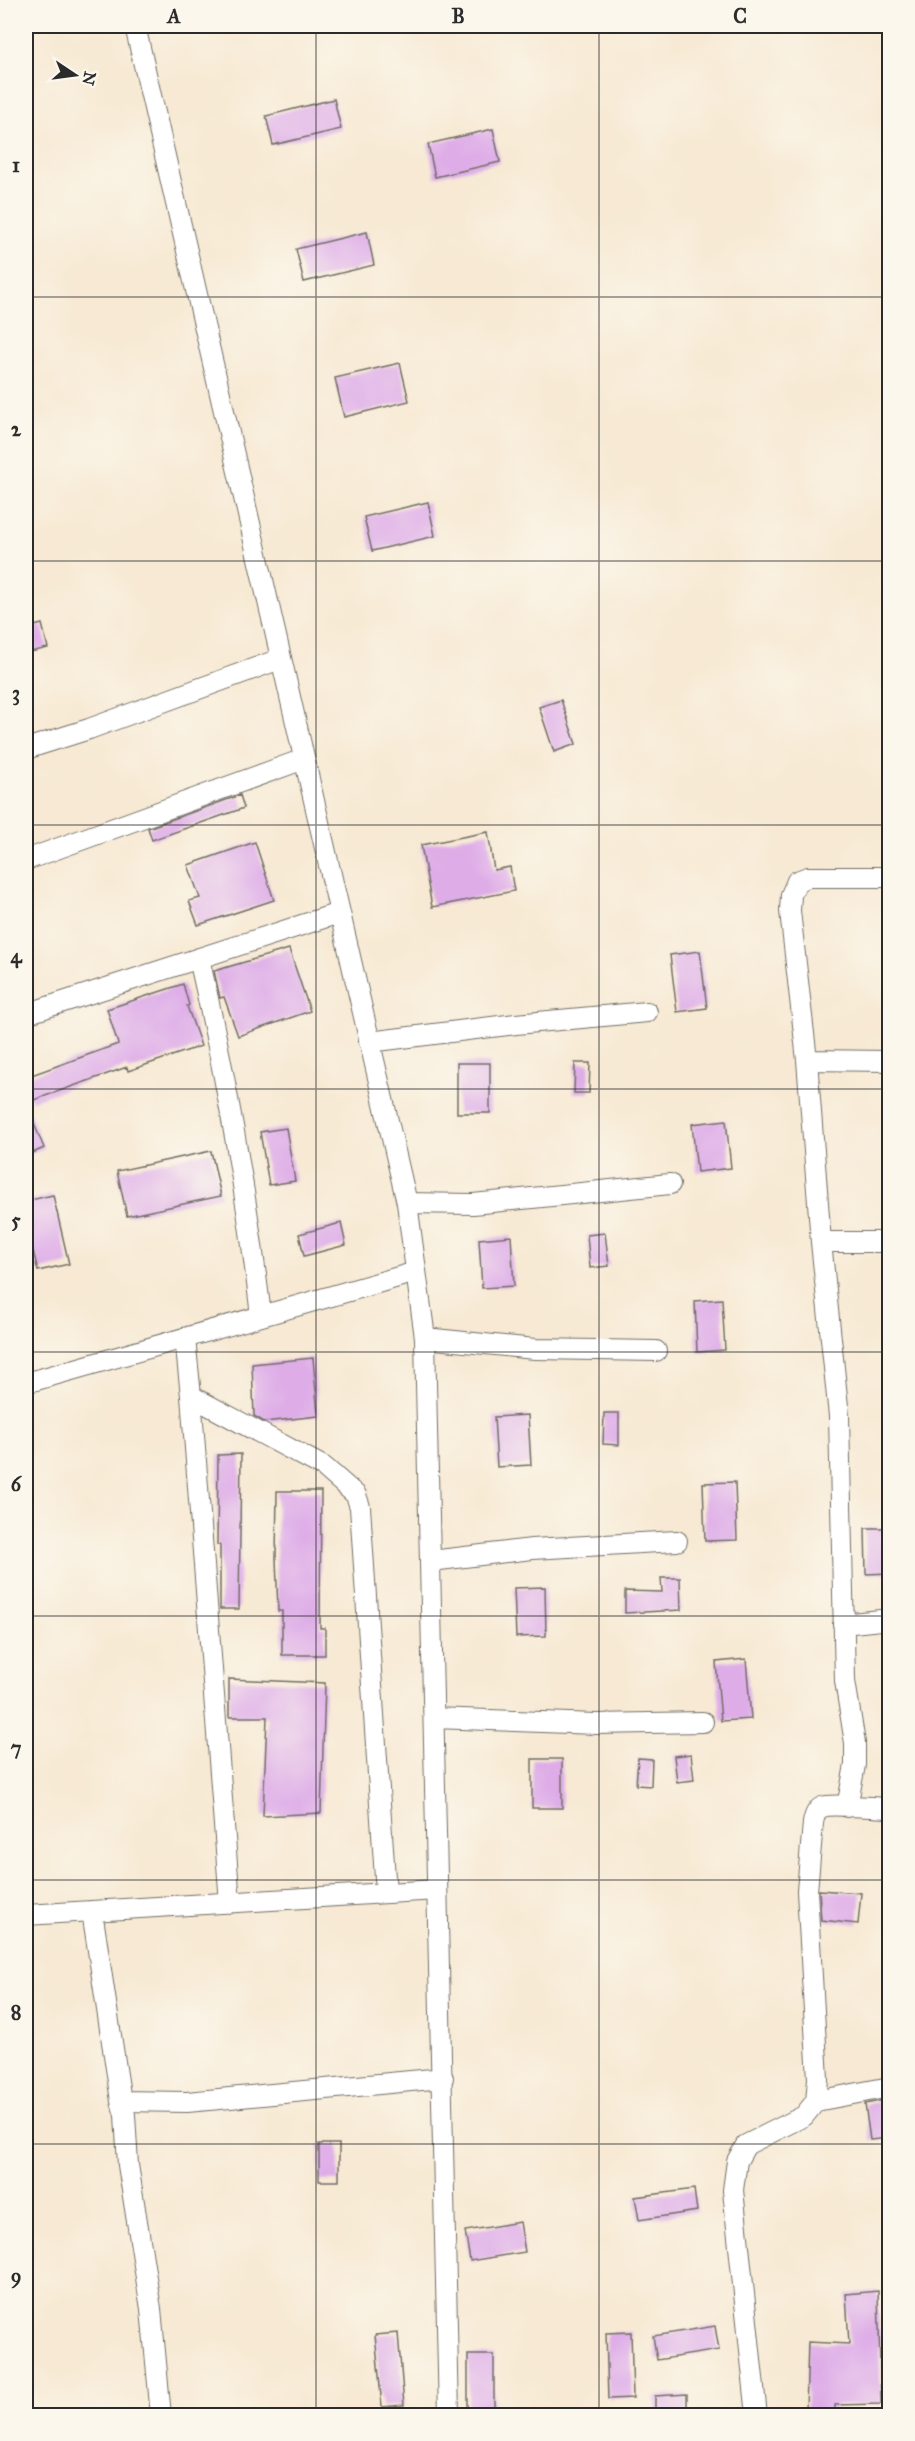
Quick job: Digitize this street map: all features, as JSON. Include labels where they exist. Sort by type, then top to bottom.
[{"type":"street","points":[[135,26],[407,1203],[425,1338],[449,2415]]},
{"type":"street","points":[[26,749],[89,729],[280,659]]},
{"type":"street","points":[[26,860],[303,759]]},
{"type":"street","points":[[847,1807],[855,1765],[855,1743],[845,1681],[839,1416],[821,1242],[807,1060],[790,911],[791,896],[797,881],[808,877],[890,876]]},
{"type":"street","points":[[26,1014],[339,913]]},
{"type":"street","points":[[199,958],[222,1058],[246,1194],[261,1316]]},
{"type":"street","points":[[369,1042],[516,1024],[647,1012]]},
{"type":"street","points":[[807,1060],[890,1061]]},
{"type":"street","points":[[407,1203],[473,1204],[669,1184]]},
{"type":"street","points":[[821,1242],[890,1242]]},
{"type":"street","points":[[26,1383],[416,1272]]},
{"type":"street","points":[[185,1338],[230,1903]]},
{"type":"street","points":[[425,1338],[535,1349],[656,1351]]},
{"type":"street","points":[[191,1396],[324,1467],[356,1495],[360,1507],[386,1893]]},
{"type":"street","points":[[431,1562],[532,1549],[677,1541]]},
{"type":"street","points":[[843,1624],[890,1619]]},
{"type":"street","points":[[434,1718],[596,1724],[703,1722]]},
{"type":"street","points":[[757,2415],[734,2190],[737,2161],[746,2145],[804,2116],[816,2101],[818,2079],[807,1891],[813,1823],[816,1813],[822,1807],[890,1808]]},
{"type":"street","points":[[26,1915],[436,1890]]},
{"type":"street","points":[[92,1911],[125,2115],[128,2165],[152,2308],[161,2415]]},
{"type":"street","points":[[121,2101],[187,2102],[443,2078]]},
{"type":"street","points":[[816,2101],[890,2087]]},
{"type":"building","points":[[334,99],[341,129],[273,145],[266,116]]},
{"type":"building","points":[[493,129],[500,162],[435,177],[428,144]]},
{"type":"building","points":[[367,232],[374,265],[304,282],[296,249]]},
{"type":"building","points":[[400,363],[409,401],[344,417],[335,378]]},
{"type":"building","points":[[428,502],[435,536],[372,551],[364,517]]},
{"type":"building","points":[[42,624],[48,648],[26,653],[26,628]]},
{"type":"building","points":[[561,700],[576,744],[554,752],[539,707]]},
{"type":"building","points":[[240,795],[244,808],[152,840],[148,828]]},
{"type":"building","points":[[488,832],[494,870],[510,867],[514,891],[432,907],[421,845]]},
{"type":"building","points":[[255,842],[274,900],[198,925],[189,901],[200,898],[188,865]]},
{"type":"building","points":[[289,949],[310,1011],[238,1036],[224,997],[220,998],[214,971]]},
{"type":"building","points":[[700,951],[707,1008],[677,1012],[670,955]]},
{"type":"building","points":[[183,984],[189,1005],[187,1006],[201,1046],[128,1071],[127,1067],[31,1101],[26,1077],[118,1044],[107,1009]]},
{"type":"building","points":[[457,1063],[490,1063],[490,1113],[457,1113]]},
{"type":"building","points":[[575,1063],[590,1063],[589,1093],[574,1093]]},
{"type":"building","points":[[26,1104],[44,1148],[26,1156]]},
{"type":"building","points":[[726,1120],[731,1168],[697,1172],[692,1124]]},
{"type":"building","points":[[286,1128],[295,1181],[269,1185],[260,1132]]},
{"type":"building","points":[[211,1151],[221,1196],[127,1216],[117,1171]]},
{"type":"building","points":[[53,1195],[69,1264],[38,1271],[28,1230],[26,1230],[26,1201]]},
{"type":"building","points":[[341,1223],[346,1245],[304,1256],[299,1234]]},
{"type":"building","points":[[605,1233],[609,1266],[590,1268],[587,1235]]},
{"type":"building","points":[[511,1236],[514,1286],[482,1288],[479,1239]]},
{"type":"building","points":[[722,1299],[725,1350],[697,1352],[695,1301]]},
{"type":"building","points":[[313,1358],[318,1416],[264,1422],[254,1416],[252,1364]]},
{"type":"building","points":[[604,1413],[619,1413],[619,1445],[603,1444]]},
{"type":"building","points":[[528,1415],[531,1465],[497,1467],[494,1417]]},
{"type":"building","points":[[241,1454],[239,1609],[220,1609],[220,1545],[217,1545],[218,1455]]},
{"type":"building","points":[[735,1482],[737,1540],[705,1541],[703,1483]]},
{"type":"building","points":[[277,1491],[321,1491],[320,1628],[325,1628],[325,1655],[282,1655],[282,1611],[278,1611],[276,1559]]},
{"type":"building","points":[[865,1528],[890,1528],[890,1573],[866,1574]]},
{"type":"building","points":[[661,1578],[680,1578],[681,1610],[625,1613],[625,1591],[662,1592]]},
{"type":"building","points":[[545,1587],[546,1636],[516,1637],[514,1588]]},
{"type":"building","points":[[746,1659],[751,1719],[721,1721],[716,1662]]},
{"type":"building","points":[[229,1679],[325,1683],[321,1813],[263,1816],[267,1717],[229,1717]]},
{"type":"building","points":[[691,1754],[694,1780],[677,1782],[674,1756]]},
{"type":"building","points":[[638,1758],[652,1759],[651,1786],[636,1785]]},
{"type":"building","points":[[532,1759],[562,1759],[562,1808],[532,1808]]},
{"type":"building","points":[[819,1890],[861,1893],[858,1924],[821,1920]]},
{"type":"building","points":[[890,2099],[890,2138],[870,2140],[865,2104]]},
{"type":"building","points":[[319,2144],[339,2144],[339,2181],[319,2181]]},
{"type":"building","points":[[694,2189],[697,2211],[639,2220],[635,2197]]},
{"type":"building","points":[[520,2222],[525,2252],[470,2261],[465,2231]]},
{"type":"building","points":[[878,2291],[881,2404],[835,2405],[835,2412],[806,2412],[808,2342],[849,2344],[846,2294]]},
{"type":"building","points":[[715,2326],[719,2350],[657,2360],[653,2336]]},
{"type":"building","points":[[631,2332],[633,2398],[608,2399],[606,2333]]},
{"type":"building","points":[[398,2333],[404,2405],[382,2407],[375,2335]]},
{"type":"building","points":[[468,2355],[494,2355],[494,2415],[468,2415]]},
{"type":"building","points":[[687,2394],[687,2415],[655,2415],[655,2396]]}]
